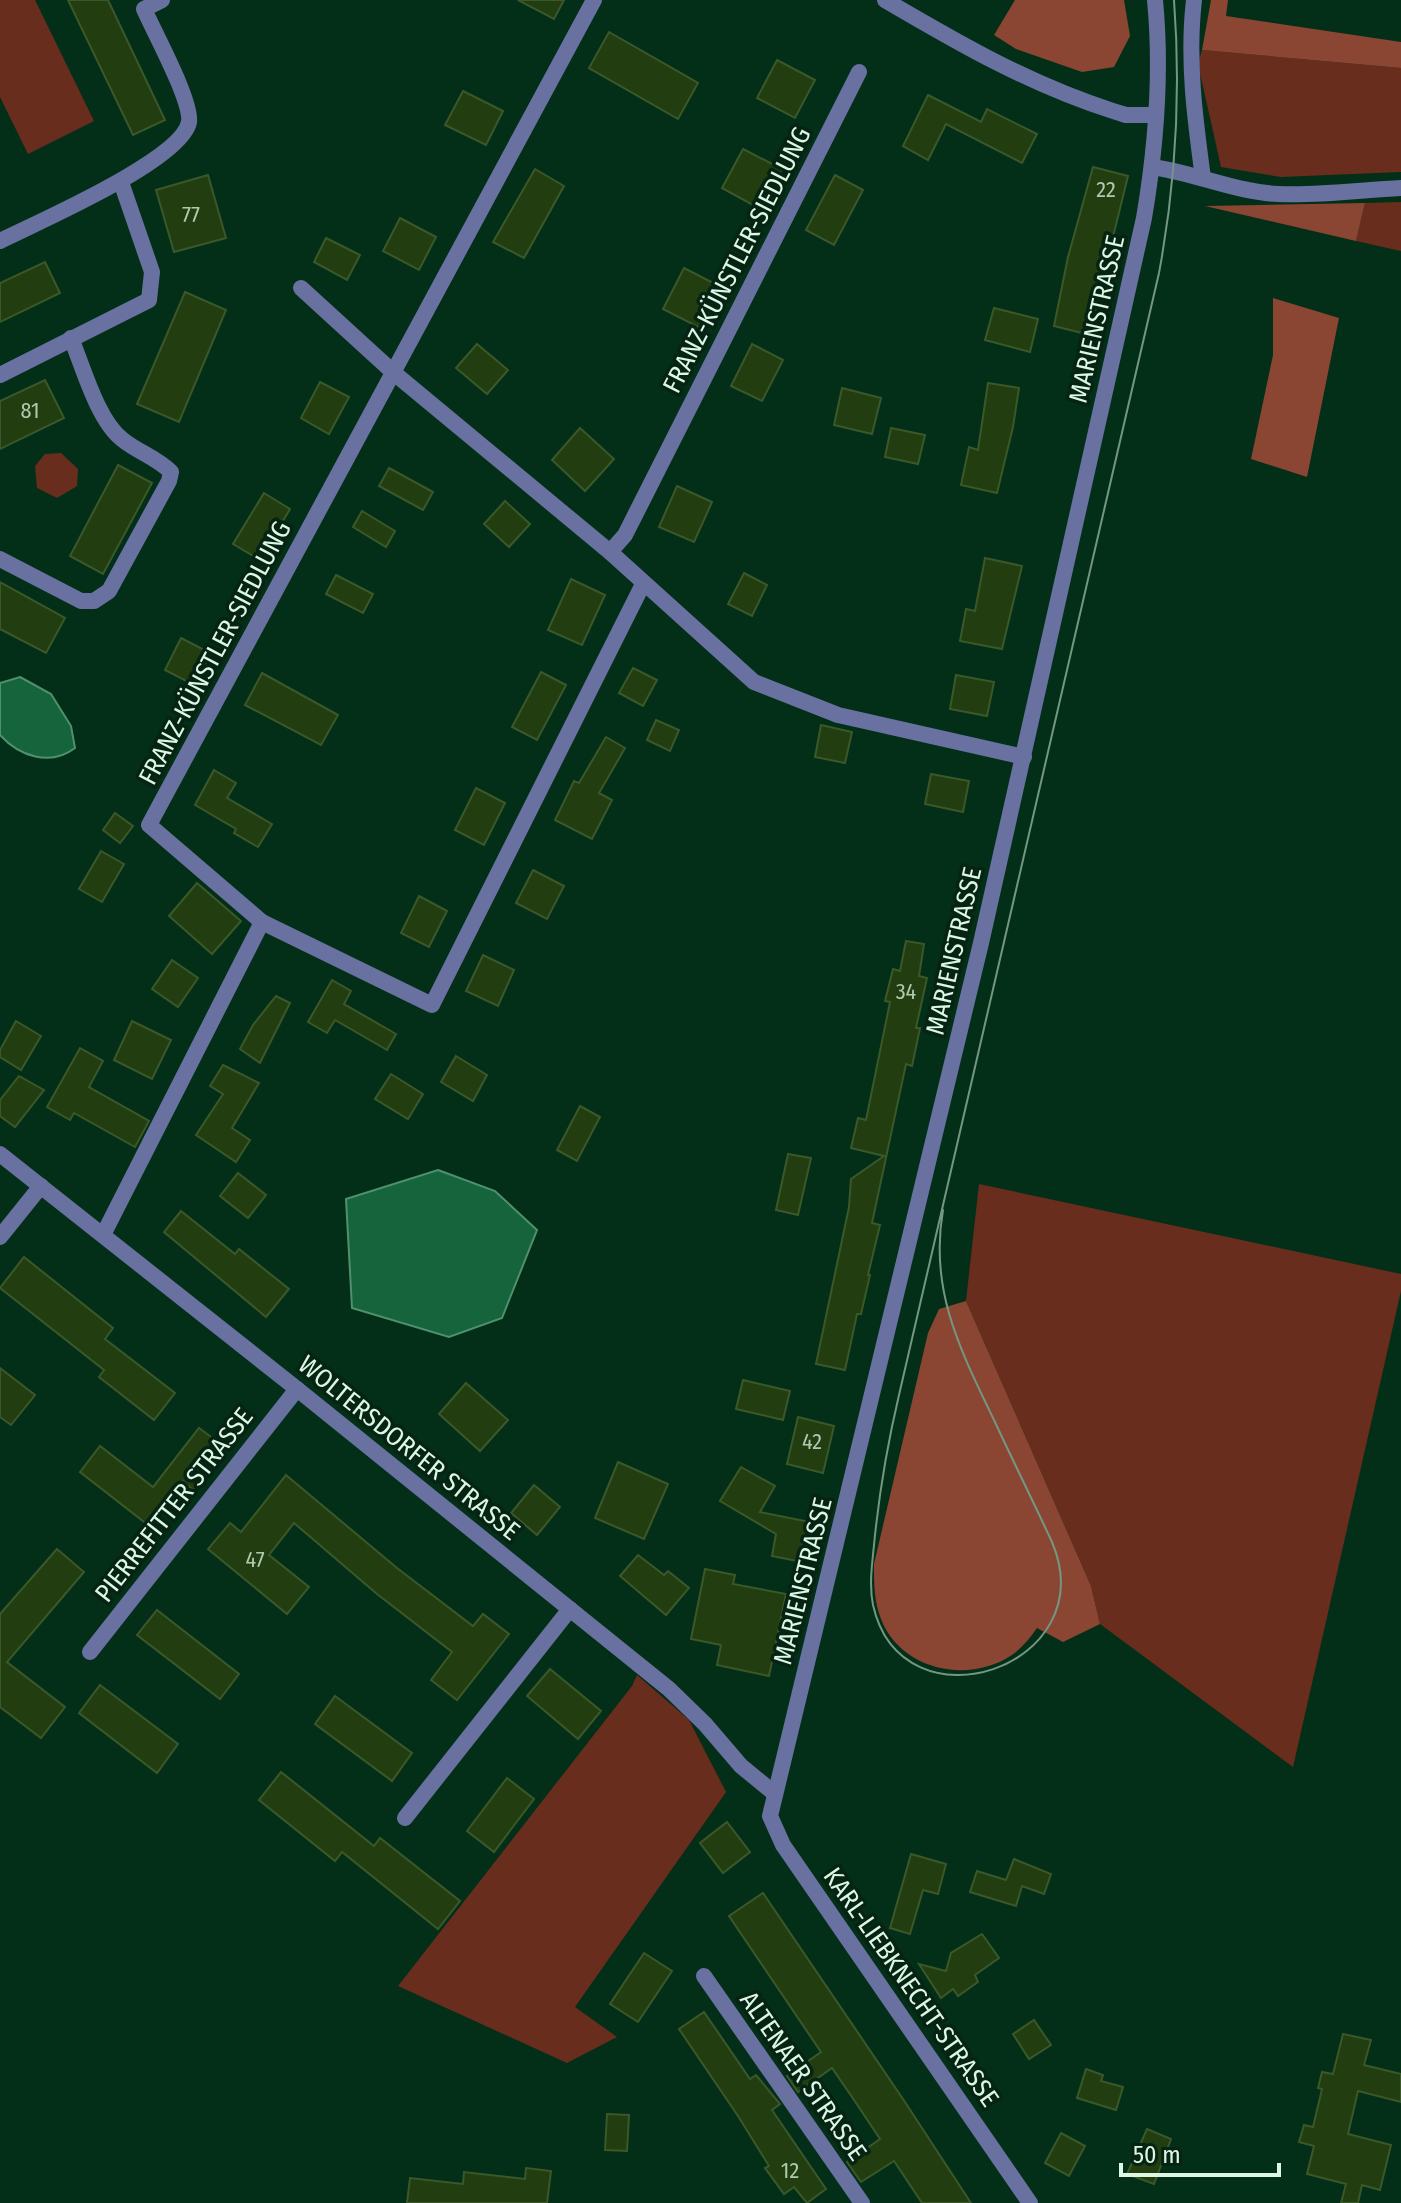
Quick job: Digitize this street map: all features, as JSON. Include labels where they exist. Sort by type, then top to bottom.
[{"type":"street","points":[[0,241],[121,182],[155,159],[186,131],[190,120],[185,98],[144,9],[162,0]]},
{"type":"street","name":"FRANZ-KÜNSTLER-SIEDLUNG","points":[[594,0],[149,825],[262,922],[432,1005],[643,584]]},
{"type":"street","points":[[885,0],[985,59],[1030,81],[1126,115],[1156,115]]},
{"type":"street","name":"MARIENSTRASSE","points":[[774,1793],[829,1576],[1024,757],[1127,297],[1152,167],[1156,115],[1155,0]]},
{"type":"street","points":[[1194,0],[1190,31],[1193,100],[1203,178]]},
{"type":"street","name":"FRANZ-KÜNSTLER-SIEDLUNG","points":[[610,552],[625,535],[859,72]]},
{"type":"street","points":[[1152,167],[1278,194],[1401,188]]},
{"type":"street","points":[[0,375],[149,300],[152,272],[121,182]]},
{"type":"street","points":[[301,288],[394,373],[610,552],[754,682],[838,715],[1024,757]]},
{"type":"street","points":[[0,559],[81,601],[94,601],[109,591],[169,481],[171,472],[162,463],[121,439],[106,421],[71,338]]},
{"type":"street","points":[[103,1235],[262,922]]},
{"type":"street","name":"WOLTERSDORFER STRASSE","points":[[0,1154],[669,1689],[741,1766],[774,1793]]},
{"type":"street","points":[[0,1237],[41,1186]]},
{"type":"street","name":"PIERREFITTER STRASSE","points":[[90,1652],[297,1389]]},
{"type":"street","points":[[405,1818],[570,1609]]},
{"type":"street","name":"KARL-LIEBKNECHT-STRASSE","points":[[774,1793],[770,1816],[783,1845],[1030,2203]]},
{"type":"street","name":"ALTENAER STRASSE","points":[[704,1976],[862,2203]]},
{"type":"shaded area","points":[[0,0],[35,0],[94,121],[28,154],[0,97]]},
{"type":"shaded area","points":[[1015,0],[1124,0],[1130,36],[1114,67],[1082,72],[1016,49],[994,35]]},
{"type":"shaded area","points":[[1211,0],[1228,0],[1226,16],[1401,42],[1401,68],[1202,50]]},
{"type":"shaded area","points":[[1202,50],[1401,68],[1401,172],[1281,177],[1221,167],[1198,64]]},
{"type":"shaded area","points":[[1401,202],[1401,251],[1356,241],[1365,203]]},
{"type":"shaded area","points":[[1365,203],[1356,241],[1205,206]]},
{"type":"shaded area","points":[[1273,298],[1339,318],[1307,477],[1251,459],[1273,355]]},
{"type":"shaded area","points":[[61,453],[78,469],[77,486],[57,498],[37,488],[35,466],[45,454]]},
{"type":"shaded area","points":[[20,677],[51,694],[71,726],[75,748],[65,754],[45,758],[16,749],[0,735],[0,683]]},
{"type":"shaded area","points":[[438,1170],[495,1191],[537,1230],[502,1318],[449,1337],[352,1308],[346,1199]]},
{"type":"shaded area","points":[[979,1184],[1401,1274],[1401,1291],[1293,1767],[1100,1624],[1091,1586],[966,1301]]},
{"type":"shaded area","points":[[966,1301],[1091,1586],[1100,1624],[1063,1642],[1037,1628],[1012,1655],[995,1664],[957,1670],[920,1661],[904,1651],[891,1637],[877,1606],[874,1564],[928,1333],[939,1309]]},
{"type":"shaded area","points":[[637,1675],[689,1720],[726,1792],[575,2007],[617,2037],[567,2063],[398,1986],[632,1686]]},
{"type":"building","points":[[68,0],[108,0],[165,120],[133,135]]},
{"type":"building","points":[[518,0],[564,0],[554,19]]},
{"type":"building","points":[[609,32],[698,83],[678,119],[589,68]]},
{"type":"building","points":[[777,60],[815,80],[795,118],[757,98]]},
{"type":"building","points":[[463,91],[503,111],[486,145],[445,125]]},
{"type":"building","points":[[928,95],[981,122],[987,109],[1037,134],[1022,163],[946,124],[928,160],[903,146]]},
{"type":"building","points":[[743,149],[782,169],[760,209],[722,188]]},
{"type":"building","points":[[1093,167],[1128,176],[1111,245],[1107,244],[1090,335],[1054,326],[1068,257]]},
{"type":"building","points":[[535,169],[564,186],[524,258],[493,242]]},
{"type":"building","points":[[208,175],[226,238],[174,252],[156,190]]},
{"type":"building","points":[[835,175],[863,190],[834,245],[806,230]]},
{"type":"building","points":[[400,218],[436,237],[419,270],[383,251]]},
{"type":"building","points":[[326,238],[360,255],[347,280],[314,262]]},
{"type":"building","points":[[45,262],[60,293],[0,322],[0,283]]},
{"type":"building","points":[[684,268],[721,287],[700,328],[663,309]]},
{"type":"building","points":[[185,292],[226,310],[179,422],[137,404]]},
{"type":"building","points":[[994,308],[1038,319],[1030,352],[985,340]]},
{"type":"building","points":[[477,344],[508,370],[487,394],[456,368]]},
{"type":"building","points":[[752,344],[783,360],[762,401],[731,386]]},
{"type":"building","points":[[45,380],[64,418],[0,449],[0,401]]},
{"type":"building","points":[[320,382],[349,397],[329,434],[301,418]]},
{"type":"building","points":[[988,383],[1019,388],[997,493],[961,485],[969,447],[978,450]]},
{"type":"building","points":[[842,388],[881,398],[872,434],[834,425]]},
{"type":"building","points":[[580,428],[614,459],[585,491],[552,460]]},
{"type":"building","points":[[891,428],[925,435],[918,464],[885,457]]},
{"type":"building","points":[[118,465],[152,483],[103,574],[70,556]]},
{"type":"building","points":[[389,468],[433,492],[423,510],[379,486]]},
{"type":"building","points":[[677,486],[712,502],[694,542],[659,527]]},
{"type":"building","points":[[264,493],[290,509],[260,560],[233,544]]},
{"type":"building","points":[[505,501],[530,524],[509,547],[484,524]]},
{"type":"building","points":[[362,511],[395,531],[386,547],[353,527]]},
{"type":"building","points":[[985,558],[1022,566],[1002,649],[960,641],[966,609],[975,611]]},
{"type":"building","points":[[744,573],[767,585],[752,616],[728,604]]},
{"type":"building","points":[[336,575],[373,594],[363,613],[326,594]]},
{"type":"building","points":[[571,579],[605,595],[582,645],[548,630]]},
{"type":"building","points":[[0,582],[65,618],[46,653],[0,629]]},
{"type":"building","points":[[181,638],[212,654],[196,686],[165,670]]},
{"type":"building","points":[[633,668],[657,680],[643,706],[619,693]]},
{"type":"building","points":[[541,672],[566,685],[537,740],[512,727]]},
{"type":"building","points":[[262,673],[338,715],[321,745],[245,705]]},
{"type":"building","points":[[956,675],[994,682],[987,716],[950,709]]},
{"type":"building","points":[[656,720],[679,730],[670,751],[647,740]]},
{"type":"building","points":[[821,725],[852,732],[845,763],[815,757]]},
{"type":"building","points":[[606,737],[625,748],[599,793],[612,800],[592,839],[555,820],[574,781],[579,783]]},
{"type":"building","points":[[214,770],[236,783],[227,798],[272,824],[258,847],[234,833],[236,829],[195,805]]},
{"type":"building","points":[[931,774],[969,781],[963,812],[925,804]]},
{"type":"building","points":[[476,788],[505,803],[484,845],[455,830]]},
{"type":"building","points":[[115,813],[133,826],[120,843],[103,830]]},
{"type":"building","points":[[101,851],[124,864],[102,902],[79,889]]},
{"type":"building","points":[[533,870],[564,886],[547,919],[516,903]]},
{"type":"building","points":[[197,883],[241,921],[212,954],[169,916]]},
{"type":"building","points":[[419,896],[447,911],[429,947],[401,933]]},
{"type":"building","points":[[906,941],[924,944],[919,976],[927,978],[916,1028],[920,1028],[912,1066],[906,1064],[872,1223],[880,1225],[861,1314],[857,1314],[845,1370],[816,1364],[849,1207],[851,1179],[884,1156],[851,1148],[858,1118],[866,1120],[890,1002],[885,1001],[893,969],[900,971]]},
{"type":"building","points":[[483,955],[514,970],[498,1006],[466,991]]},
{"type":"building","points":[[172,960],[198,978],[178,1007],[152,989]]},
{"type":"building","points":[[332,980],[351,991],[344,1004],[396,1034],[387,1050],[335,1020],[327,1033],[308,1022]]},
{"type":"building","points":[[276,996],[290,1003],[260,1063],[240,1049],[253,1025]]},
{"type":"building","points":[[16,1021],[41,1036],[21,1070],[0,1057],[0,1050]]},
{"type":"building","points":[[132,1021],[171,1040],[152,1079],[114,1060]]},
{"type":"building","points":[[80,1048],[103,1061],[89,1087],[149,1121],[135,1147],[74,1113],[70,1120],[47,1107]]},
{"type":"building","points":[[456,1056],[487,1075],[473,1101],[441,1082]]},
{"type":"building","points":[[223,1065],[259,1083],[232,1128],[250,1140],[236,1162],[196,1135],[223,1094],[210,1086]]},
{"type":"building","points":[[391,1074],[423,1094],[408,1119],[375,1099]]},
{"type":"building","points":[[19,1076],[44,1090],[15,1127],[0,1116],[0,1100]]},
{"type":"building","points":[[580,1106],[600,1117],[577,1161],[557,1150]]},
{"type":"building","points":[[788,1154],[811,1158],[798,1215],[776,1210]]},
{"type":"building","points":[[238,1173],[266,1195],[248,1218],[220,1196]]},
{"type":"building","points":[[181,1211],[235,1254],[239,1249],[289,1289],[266,1317],[164,1232]]},
{"type":"building","points":[[24,1257],[113,1328],[105,1339],[175,1393],[154,1420],[99,1377],[104,1370],[0,1288]]},
{"type":"building","points":[[0,1368],[35,1395],[11,1425],[0,1417]]},
{"type":"building","points":[[743,1380],[790,1391],[783,1420],[736,1409]]},
{"type":"building","points":[[466,1383],[508,1420],[480,1451],[439,1414]]},
{"type":"building","points":[[798,1417],[834,1426],[823,1473],[787,1464]]},
{"type":"building","points":[[199,1428],[226,1448],[193,1490],[183,1481],[148,1525],[80,1472],[100,1446],[153,1487]]},
{"type":"building","points":[[618,1462],[668,1484],[644,1539],[595,1518]]},
{"type":"building","points":[[741,1467],[775,1486],[760,1512],[810,1522],[802,1562],[772,1556],[776,1534],[720,1501]]},
{"type":"building","points":[[286,1475],[397,1568],[473,1626],[483,1614],[509,1634],[457,1700],[431,1680],[452,1652],[377,1594],[294,1523],[269,1555],[309,1587],[287,1614],[208,1549],[230,1523],[241,1532]]},
{"type":"building","points":[[534,1485],[560,1507],[537,1535],[511,1513]]},
{"type":"building","points":[[57,1549],[84,1572],[7,1662],[65,1707],[41,1738],[0,1707],[0,1614]]},
{"type":"building","points":[[638,1555],[664,1575],[668,1571],[689,1588],[666,1615],[620,1576]]},
{"type":"building","points":[[705,1569],[735,1575],[733,1584],[786,1594],[769,1676],[717,1665],[721,1645],[691,1639]]},
{"type":"building","points":[[157,1610],[239,1674],[220,1699],[137,1635]]},
{"type":"building","points":[[550,1669],[601,1711],[578,1739],[527,1696]]},
{"type":"building","points":[[100,1685],[178,1744],[157,1773],[79,1713]]},
{"type":"building","points":[[335,1696],[412,1753],[392,1781],[315,1724]]},
{"type":"building","points":[[281,1772],[374,1846],[380,1838],[460,1901],[438,1929],[342,1852],[335,1861],[259,1800]]},
{"type":"building","points":[[507,1778],[534,1799],[494,1852],[467,1831]]},
{"type":"building","points":[[727,1822],[750,1852],[723,1873],[700,1843]]},
{"type":"building","points":[[911,1854],[946,1864],[938,1894],[923,1890],[910,1934],[890,1928]]},
{"type":"building","points":[[1014,1859],[1051,1874],[1044,1894],[1022,1886],[1016,1906],[970,1892],[977,1871],[1006,1880]]},
{"type":"building","points":[[763,1893],[971,2203],[922,2203],[894,2161],[861,2182],[847,2162],[880,2139],[832,2068],[798,2092],[787,2076],[821,2052],[729,1916]]},
{"type":"building","points":[[982,1934],[999,1958],[975,1975],[978,1982],[958,1996],[953,1989],[941,1998],[919,1964],[946,1971],[951,1953]]},
{"type":"building","points":[[644,1953],[672,1971],[638,2022],[610,2004]]},
{"type":"building","points":[[704,2012],[750,2079],[756,2075],[780,2104],[772,2110],[826,2189],[807,2203],[794,2187],[784,2194],[765,2168],[769,2166],[738,2116],[679,2029]]},
{"type":"building","points":[[1034,2020],[1051,2045],[1029,2059],[1013,2034]]},
{"type":"building","points":[[1343,2034],[1371,2040],[1364,2065],[1401,2074],[1401,2102],[1358,2091],[1348,2134],[1391,2145],[1380,2190],[1362,2185],[1358,2203],[1341,2203],[1346,2184],[1307,2174],[1314,2146],[1299,2142],[1304,2125],[1313,2127],[1322,2089],[1318,2088],[1322,2072],[1333,2074]]},
{"type":"building","points":[[1086,2069],[1103,2075],[1101,2081],[1123,2087],[1116,2110],[1077,2098]]},
{"type":"building","points":[[607,2114],[629,2115],[627,2151],[605,2150]]},
{"type":"building","points":[[1147,2129],[1171,2139],[1154,2184],[1127,2174]]},
{"type":"building","points":[[1061,2133],[1085,2146],[1069,2176],[1045,2163]]},
{"type":"building","points":[[526,2168],[551,2171],[547,2203],[407,2203],[410,2178],[463,2184],[464,2172],[525,2179]]},
{"type":"tram line","points":[[943,1210],[940,1267],[950,1318],[970,1368],[1052,1542],[1061,1586],[1050,1623],[1026,1651],[993,1669],[956,1675],[921,1667],[891,1644],[872,1598],[878,1507],[895,1414],[1159,273],[1170,205],[1176,137],[1174,0]]}]
